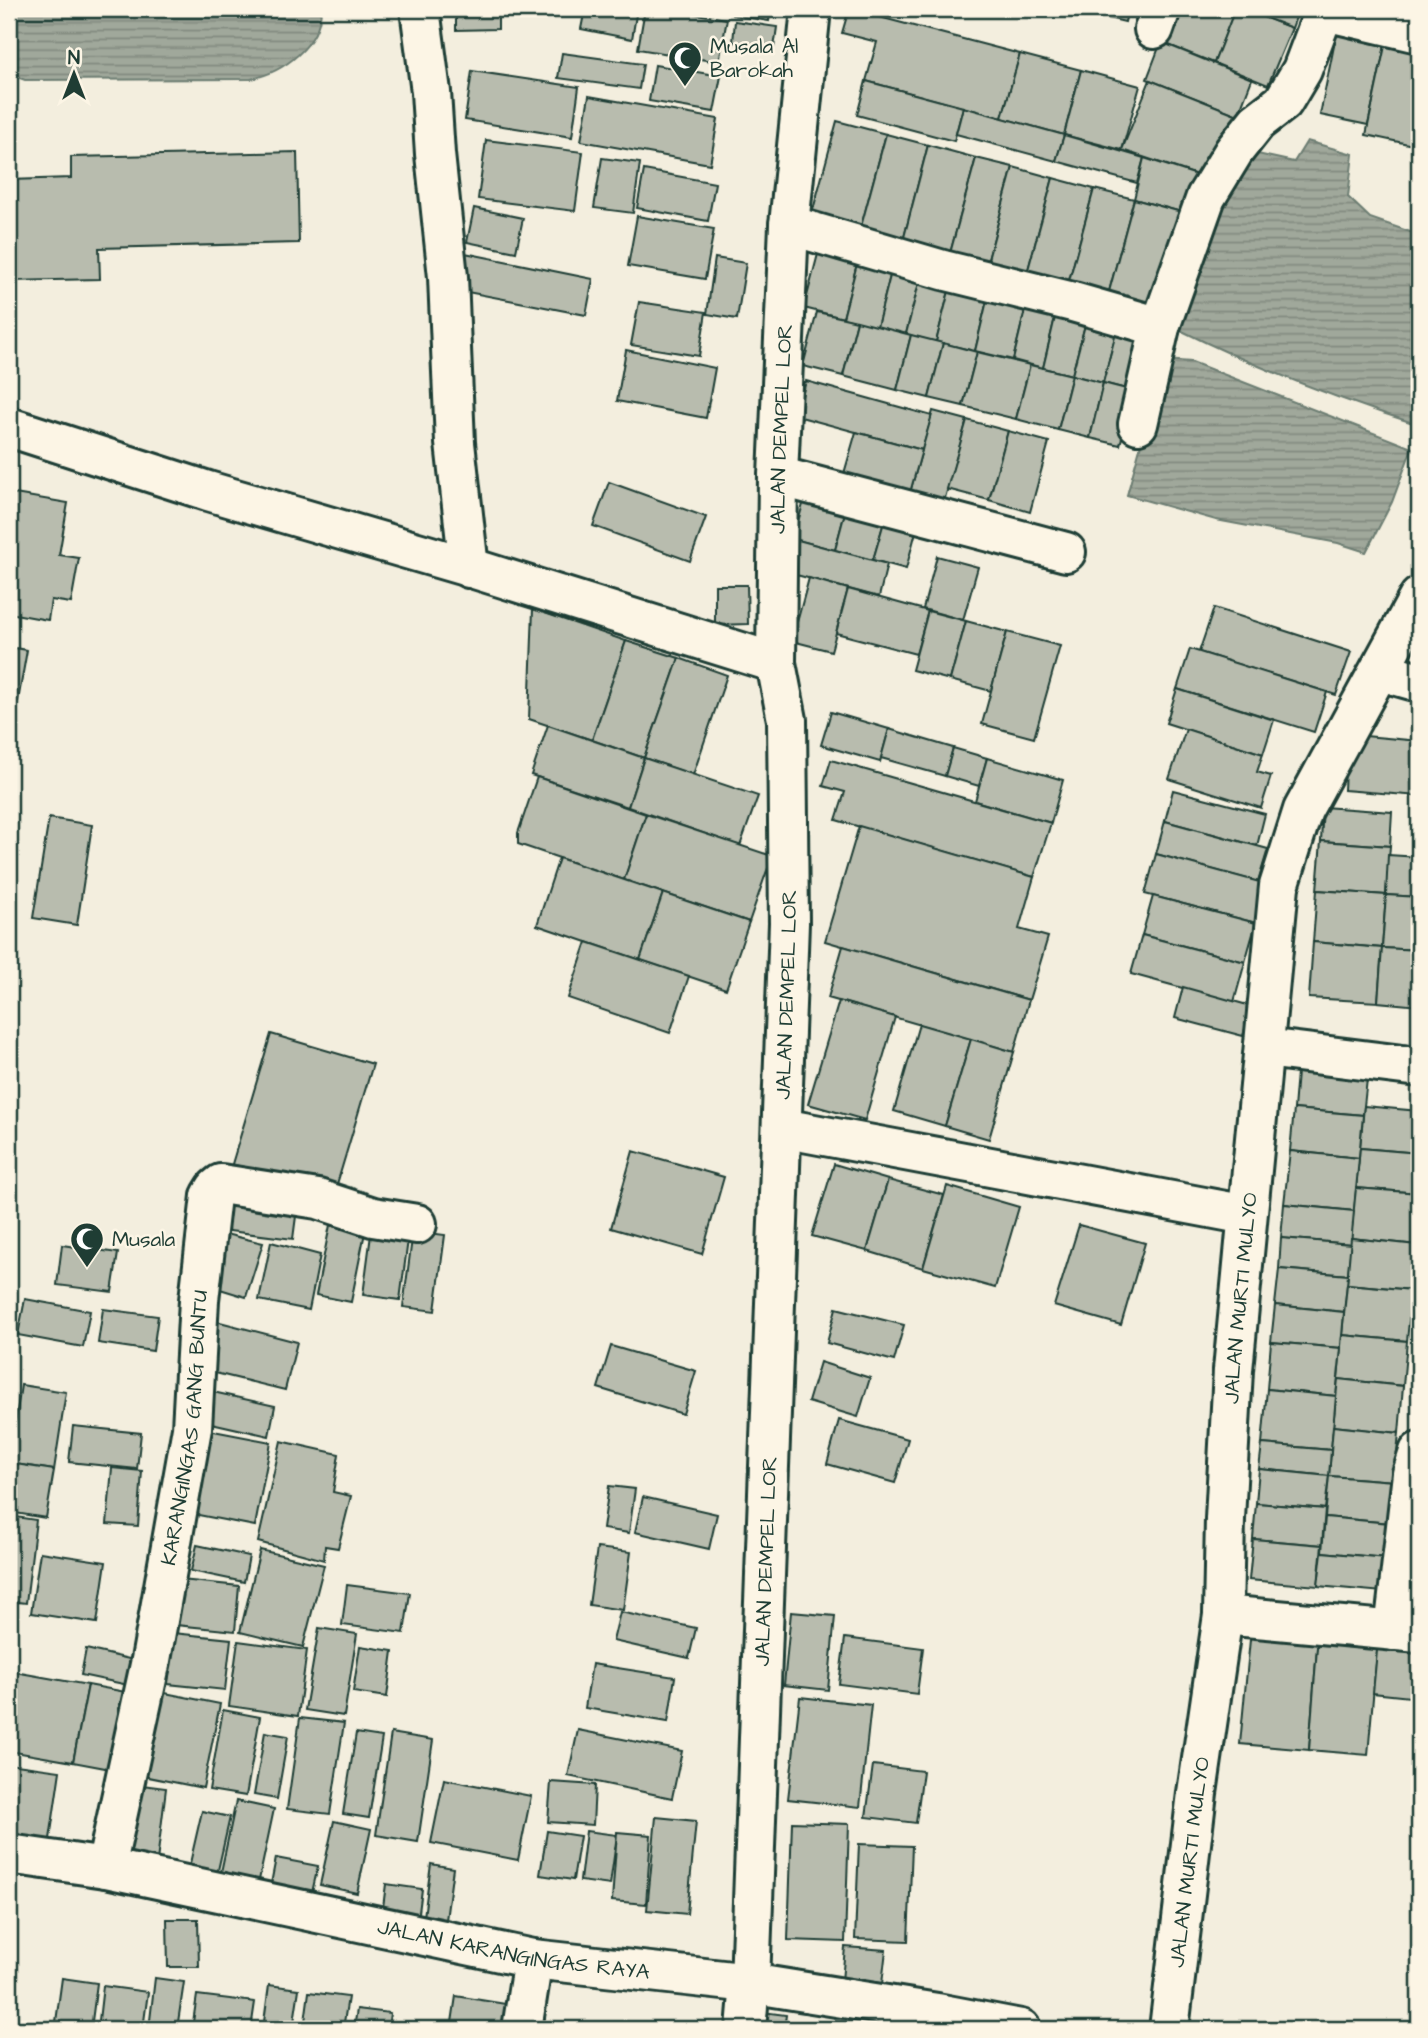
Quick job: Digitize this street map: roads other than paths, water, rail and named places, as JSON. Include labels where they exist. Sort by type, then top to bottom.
[{"type":"street","points":[[420,9],[431,92],[448,276],[457,564]]},
{"type":"street","name":"JALAN DEMPEL LOR","points":[[746,2029],[750,1983],[789,923],[788,720],[776,663],[778,475],[789,225],[811,9]]},
{"type":"street","points":[[1138,424],[1160,327],[1206,197],[1234,151],[1256,122],[1283,102],[1302,70],[1325,10],[1419,33]]},
{"type":"street","points":[[789,225],[943,270],[1160,327]]},
{"type":"street","points":[[9,427],[208,491],[457,564],[776,663]]},
{"type":"street","points":[[778,475],[1066,552]]},
{"type":"street","name":"JALAN MURTI MULYO","points":[[1169,2029],[1197,1793],[1223,1615],[1233,1370],[1279,887],[1303,810],[1419,597]]},
{"type":"street","points":[[1380,671],[1419,682]]},
{"type":"street","points":[[1265,1048],[1419,1068]]},
{"type":"street","points":[[782,1128],[1247,1215]]},
{"type":"street","name":"KARANGINGAS GANG BUNTU","points":[[106,1868],[151,1660],[192,1427],[200,1300],[211,1196],[221,1184],[318,1199],[373,1217],[417,1224]]},
{"type":"street","points":[[1223,1615],[1407,1632],[1412,1474],[1419,1452]]},
{"type":"street","name":"JALAN KARANGINGAS RAYA","points":[[9,1854],[106,1868],[533,1959],[750,1983],[935,2021],[1021,2029]]},
{"type":"street","points":[[522,2029],[533,1959]]},
{"type":"place","name":"Musala Al Barokah","points":[[685,88]]},
{"type":"place","name":"Musala","points":[[87,1269]]}]
